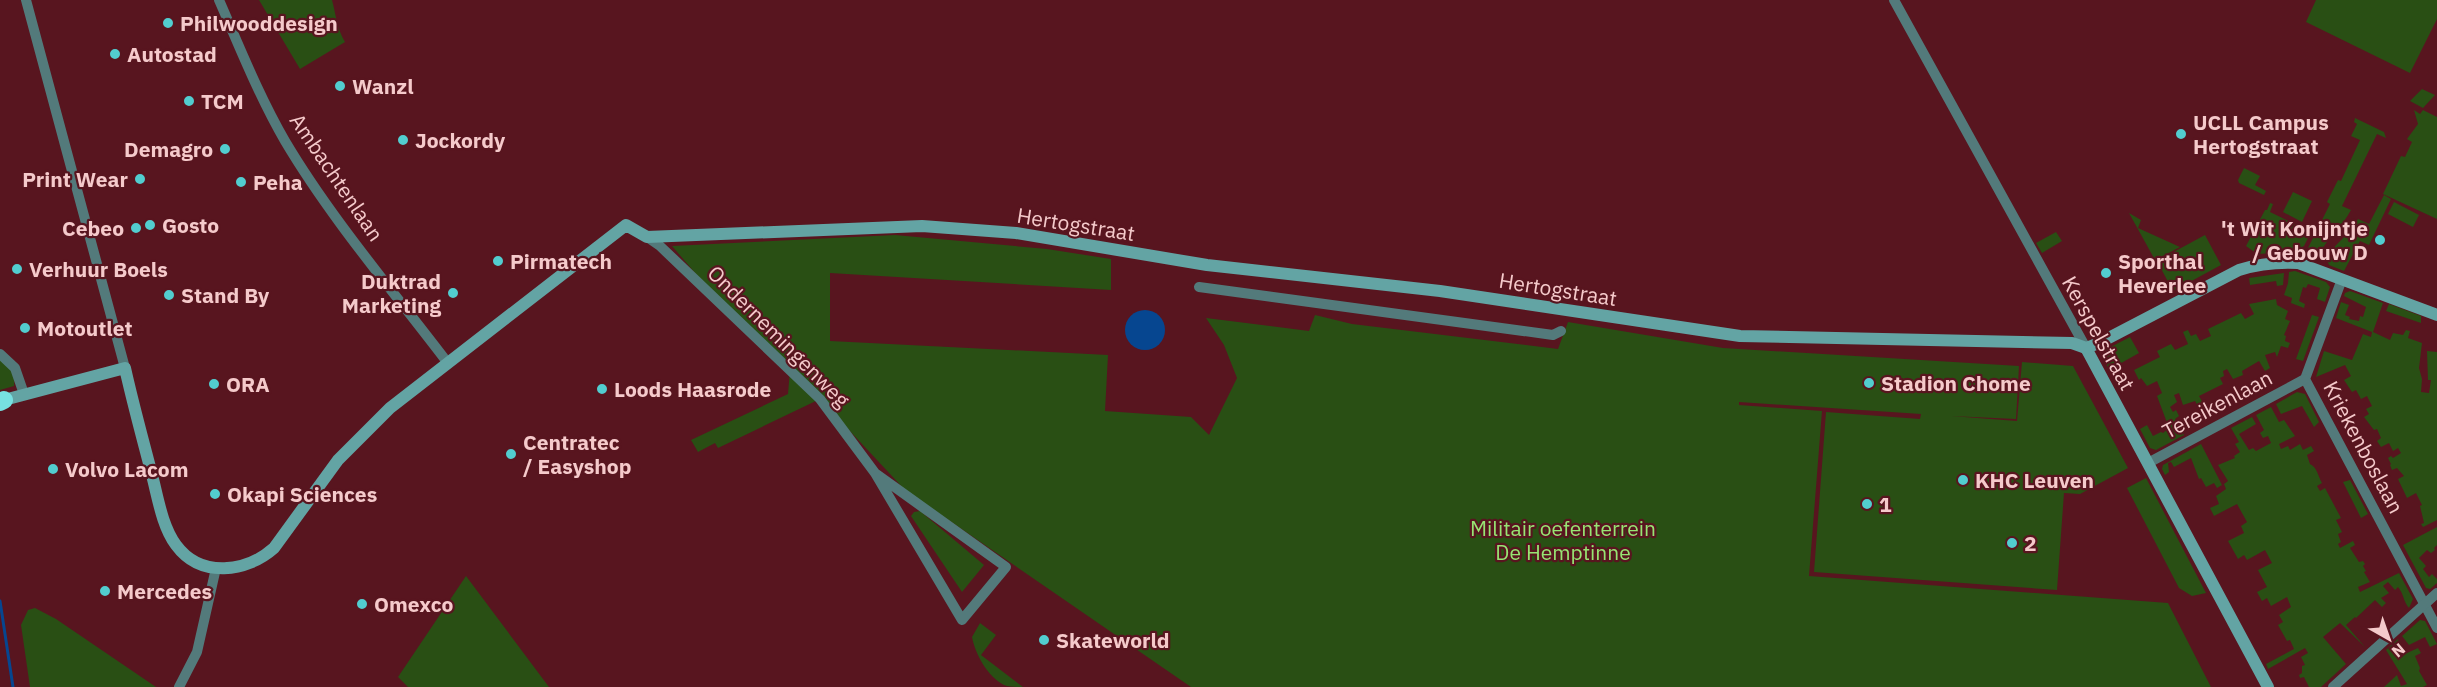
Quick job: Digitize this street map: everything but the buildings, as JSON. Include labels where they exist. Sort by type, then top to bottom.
[{"type":"street","points":[[26,0],[167,525],[176,545],[201,563],[216,568],[231,569],[249,565],[263,558],[274,548],[338,460],[390,408],[626,225],[646,237]]},
{"type":"street","name":"Ambachtenlaan","points":[[219,0],[268,109],[292,151],[321,195],[447,362]]},
{"type":"street","name":"Kerspelstraat","points":[[1894,0],[2086,348],[2268,687]]},
{"type":"street","name":"Hertogstraat","points":[[646,237],[922,226],[1004,232],[1207,265],[1440,291],[1740,336],[2072,343],[2086,348]]},
{"type":"street","name":"Ondernemingenweg","points":[[646,237],[660,246],[820,399],[875,472],[962,620],[1006,567],[875,472]]},
{"type":"street","points":[[2086,348],[2243,269],[2275,263],[2298,263],[2437,315]]},
{"type":"street","name":"Kriekenboslaan","points":[[2342,279],[2305,379],[2437,628]]},
{"type":"street","points":[[1199,287],[1553,335],[1560,331]]},
{"type":"street","points":[[0,354],[15,368],[24,394]]},
{"type":"street","points":[[1,401],[124,368]]},
{"type":"street","name":"Tereikenlaan","points":[[2148,463],[2305,379]]},
{"type":"street","points":[[179,687],[196,652],[216,568]]},
{"type":"street","points":[[2333,687],[2437,593]]},
{"type":"green space","points":[[259,0],[332,0],[338,27],[345,42],[300,69]]},
{"type":"green space","points":[[2316,0],[2437,0],[2437,19],[2410,73],[2306,22]]},
{"type":"green space","points":[[2422,89],[2435,95],[2423,108],[2410,101]]},
{"type":"green space","points":[[2414,110],[2420,114],[2423,110],[2437,117],[2437,219],[2383,194],[2401,156],[2405,157],[2412,142],[2407,139],[2418,124]]},
{"type":"green space","points":[[2355,118],[2384,132],[2386,138],[2377,134],[2342,206],[2351,210],[2320,253],[2308,248],[2330,204],[2327,202],[2338,180],[2341,181],[2360,140],[2351,136],[2357,124],[2354,122]]},
{"type":"green space","points":[[2244,168],[2260,176],[2255,185],[2266,191],[2264,195],[2239,183],[2238,180]]},
{"type":"green space","points":[[2293,192],[2312,201],[2302,222],[2283,212]]},
{"type":"green space","points":[[2384,195],[2391,199],[2369,245],[2360,241],[2344,271],[2329,265],[2326,258],[2358,219],[2369,224]]},
{"type":"green space","points":[[2394,202],[2419,215],[2413,227],[2388,214]]},
{"type":"green space","points":[[2270,203],[2273,204],[2270,212],[2311,232],[2304,246],[2293,252],[2257,254],[2246,246]]},
{"type":"green space","points":[[2129,213],[2141,220],[2138,228],[2180,247],[2155,260]]},
{"type":"green space","points":[[2056,232],[2062,241],[2042,253],[2036,243]]},
{"type":"green space","name":"Militair oefenterrein De Hemptinne","points":[[895,235],[1047,249],[1111,259],[1111,290],[830,273],[830,341],[1108,355],[1105,411],[1191,417],[1209,435],[1237,378],[1224,345],[1206,318],[1309,331],[1315,315],[1352,324],[1558,349],[1568,322],[1723,348],[2019,366],[2016,419],[1951,416],[2017,421],[2022,362],[2073,366],[2128,468],[2080,494],[2064,493],[2057,590],[1814,572],[1826,412],[1920,419],[1921,414],[1739,402],[1739,405],[1822,411],[1809,576],[2168,603],[2211,687],[1191,687],[905,490],[820,399],[718,448],[715,443],[698,452],[691,440],[788,394],[790,370],[696,274],[672,246]]},
{"type":"green space","points":[[2205,235],[2221,265],[2173,291],[2157,261]]},
{"type":"green space","points":[[2295,271],[2326,282],[2330,287],[2325,302],[2317,299],[2320,288],[2308,284],[2306,288],[2303,287],[2299,301],[2305,304],[2304,308],[2291,303],[2292,298],[2284,295],[2289,272]]},
{"type":"green space","points":[[2284,273],[2283,285],[2277,286],[2276,281],[2250,285],[2249,278]]},
{"type":"green space","points":[[2350,291],[2383,303],[2373,332],[2390,340],[2393,333],[2403,335],[2406,330],[2410,331],[2408,338],[2422,343],[2419,368],[2422,379],[2421,392],[2429,393],[2431,380],[2428,380],[2427,351],[2437,352],[2437,520],[2423,527],[2420,506],[2422,505],[2416,493],[2407,498],[2398,479],[2404,476],[2397,468],[2392,470],[2390,465],[2388,458],[2401,453],[2398,448],[2393,451],[2389,443],[2381,447],[2377,441],[2381,438],[2377,429],[2374,430],[2364,417],[2369,414],[2366,409],[2372,406],[2367,396],[2361,399],[2356,390],[2352,392],[2344,380],[2351,376],[2345,365],[2316,377],[2324,351],[2352,360],[2363,334],[2371,337],[2372,332],[2336,318],[2341,302],[2349,305],[2345,315],[2350,317],[2349,319],[2359,321],[2360,316],[2363,317],[2366,307],[2344,296]]},
{"type":"green space","points":[[2276,299],[2277,305],[2288,311],[2285,319],[2290,321],[2284,335],[2286,336],[2285,341],[2290,343],[2288,348],[2281,346],[2277,357],[2275,352],[2265,355],[2270,368],[2265,371],[2259,361],[2242,371],[2243,375],[2233,379],[2227,369],[2223,371],[2224,376],[2220,378],[2223,384],[2199,396],[2203,403],[2198,406],[2195,401],[2183,405],[2179,393],[2174,395],[2177,402],[2170,407],[2173,412],[2176,410],[2179,416],[2175,419],[2184,435],[2156,450],[2150,448],[2140,429],[2147,425],[2153,436],[2169,428],[2157,396],[2162,393],[2157,381],[2147,386],[2141,378],[2139,380],[2134,370],[2160,357],[2157,351],[2171,344],[2175,350],[2188,344],[2183,332],[2188,330],[2191,336],[2196,334],[2200,341],[2211,336],[2208,329],[2241,313],[2245,319],[2254,314],[2249,304]]},
{"type":"green space","points":[[2389,304],[2421,316],[2421,323],[2386,311]]},
{"type":"green space","points":[[2312,315],[2319,317],[2303,361],[2296,359]]},
{"type":"green space","points":[[2130,337],[2139,353],[2116,366],[2121,377],[2114,380],[2102,355],[2103,351]]},
{"type":"green space","points":[[0,354],[15,368],[14,386],[0,390]]},
{"type":"green space","points":[[2297,392],[2305,394],[2319,422],[2314,427],[2302,406],[2281,414],[2276,404]]},
{"type":"green space","points":[[2271,407],[2279,422],[2284,420],[2295,436],[2279,444],[2281,449],[2288,446],[2290,450],[2300,444],[2303,450],[2311,446],[2314,451],[2307,455],[2322,483],[2317,486],[2320,491],[2325,488],[2341,518],[2336,520],[2342,532],[2338,534],[2341,542],[2338,544],[2340,548],[2353,541],[2355,545],[2350,548],[2359,562],[2363,561],[2365,564],[2363,566],[2366,571],[2364,572],[2370,582],[2358,587],[2360,592],[2399,573],[2413,599],[2409,608],[2398,587],[2395,590],[2388,582],[2383,586],[2389,593],[2381,598],[2386,603],[2382,607],[2375,600],[2346,625],[2365,647],[2340,623],[2323,637],[2346,664],[2321,687],[2309,687],[2304,677],[2300,678],[2302,666],[2305,665],[2301,657],[2308,653],[2305,648],[2268,669],[2266,664],[2294,649],[2278,625],[2283,622],[2279,615],[2291,607],[2287,597],[2271,606],[2267,598],[2262,601],[2257,592],[2267,587],[2258,570],[2272,563],[2265,550],[2247,560],[2244,555],[2238,559],[2228,541],[2244,533],[2241,526],[2247,522],[2237,504],[2214,516],[2210,508],[2219,504],[2216,496],[2226,489],[2224,484],[2228,481],[2218,465],[2235,458],[2234,456],[2240,452],[2235,444],[2239,442],[2231,428],[2252,417],[2256,424],[2239,434],[2249,450],[2253,448],[2256,451],[2271,443],[2268,436],[2263,438],[2260,433],[2264,430],[2256,415]]},
{"type":"green space","points":[[2201,444],[2222,485],[2217,488],[2214,483],[2206,487],[2201,478],[2199,479],[2191,458],[2174,467],[2171,462],[2168,463],[2169,472],[2165,475],[2163,465]]},
{"type":"green space","points":[[2146,478],[2206,593],[2192,596],[2179,588],[2127,488]]},
{"type":"green space","points":[[2350,480],[2368,514],[2361,518],[2343,482]]},
{"type":"green space","points":[[920,511],[984,565],[962,592],[911,516],[914,512]]},
{"type":"green space","points":[[2437,527],[2435,550],[2431,553],[2427,550],[2419,558],[2426,566],[2423,569],[2429,577],[2432,574],[2437,579],[2437,583],[2430,589],[2426,588],[2403,545]]},
{"type":"green space","points":[[466,576],[549,687],[408,687],[398,677]]},
{"type":"green space","points":[[35,608],[56,619],[156,687],[30,687],[21,625],[28,610]]},
{"type":"green space","points":[[2420,620],[2425,621],[2437,644],[2430,647],[2425,637],[2409,645],[2402,636]]},
{"type":"green space","points":[[980,623],[996,635],[981,655],[1023,687],[1004,685],[993,677],[983,664],[972,637]]},
{"type":"green space","points":[[2398,639],[2407,653],[2418,648],[2421,653],[2415,656],[2419,671],[2427,685],[2423,687],[2384,687],[2397,675],[2401,686],[2407,684],[2386,650]]},
{"type":"water","points":[[1145,310],[1153,311],[1159,316],[1164,322],[1164,338],[1159,344],[1153,349],[1145,350],[1137,349],[1131,344],[1126,338],[1125,330],[1126,322],[1131,316],[1137,311]]},
{"type":"waterway","points":[[0,601],[13,687]]},
{"type":"place","name":"Philwooddesign","points":[[168,23]]},
{"type":"place","name":"Autostad","points":[[115,54]]},
{"type":"place","name":"Wanzl","points":[[340,86]]},
{"type":"place","name":"TCM","points":[[189,101]]},
{"type":"place","name":"UCLL Campus Hertogstraat","points":[[2181,134]]},
{"type":"place","name":"Jockordy","points":[[403,140]]},
{"type":"place","name":"Demagro","points":[[225,149]]},
{"type":"place","name":"Print Wear","points":[[140,179]]},
{"type":"place","name":"Peha","points":[[241,182]]},
{"type":"place","name":"Gosto","points":[[150,225]]},
{"type":"place","name":"Cebeo","points":[[136,228]]},
{"type":"place","name":"'t Wit Konijntje / Gebouw D","points":[[2380,240]]},
{"type":"place","name":"Pirmatech","points":[[498,261]]},
{"type":"place","name":"Verhuur Boels","points":[[17,269]]},
{"type":"place","name":"Sporthal Heverlee","points":[[2106,273]]},
{"type":"place","name":"Duktrad Marketing","points":[[453,293]]},
{"type":"place","name":"Stand By","points":[[169,295]]},
{"type":"place","name":"Motoutlet","points":[[25,328]]},
{"type":"place","name":"Stadion Chome","points":[[1869,383]]},
{"type":"place","name":"ORA","points":[[214,384]]},
{"type":"place","name":"Loods Haasrode","points":[[602,389]]},
{"type":"place","name":"Centratec / Easyshop","points":[[511,454]]},
{"type":"place","name":"Volvo Lacom","points":[[53,469]]},
{"type":"place","name":"KHC Leuven","points":[[1963,480]]},
{"type":"place","name":"Okapi Sciences","points":[[215,494]]},
{"type":"place","name":"1","points":[[1867,504]]},
{"type":"place","name":"2","points":[[2012,543]]},
{"type":"place","name":"Mercedes","points":[[105,591]]},
{"type":"place","name":"Omexco","points":[[362,604]]},
{"type":"place","name":"Skateworld","points":[[1044,640]]}]
